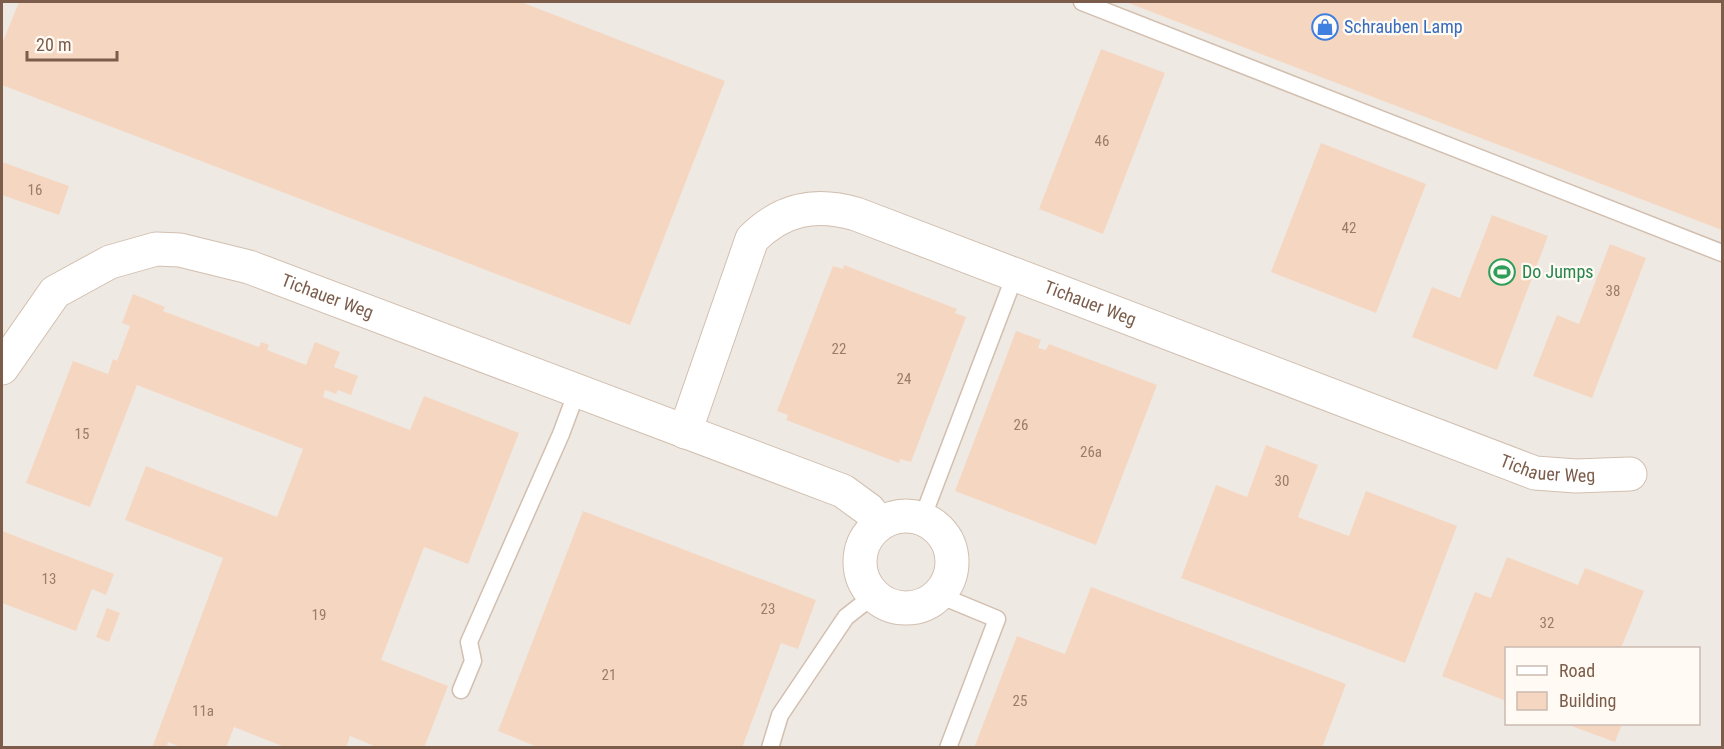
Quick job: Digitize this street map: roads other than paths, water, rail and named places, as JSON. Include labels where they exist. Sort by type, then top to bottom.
[{"type":"street","name":"Tichauer Weg","points":[[685,432],[752,239],[767,224],[813,207],[838,209],[1535,472],[1576,476],[1630,474]]},
{"type":"street","name":"Tichauer Weg","points":[[2,368],[55,292],[110,262],[156,249],[180,250],[249,267],[843,491],[869,510],[879,524]]},
{"type":"street","points":[[905,516],[922,519],[931,524],[945,538],[952,558],[950,578],[939,595],[922,606],[901,608],[892,606],[874,596],[863,578],[860,558],[866,539],[879,524],[905,516]]},
{"type":"lane","points":[[1082,2],[1722,253]]},
{"type":"lane","points":[[922,519],[1015,275]]},
{"type":"lane","points":[[461,690],[473,661],[468,642],[561,434],[576,391]]},
{"type":"lane","points":[[939,595],[998,620],[948,747]]},
{"type":"lane","points":[[770,747],[780,715],[846,616],[874,596]]},
{"type":"place","name":"Schrauben Lamp","points":[[1325,27]]},
{"type":"place","name":"Do Jumps","points":[[1502,272]]}]
